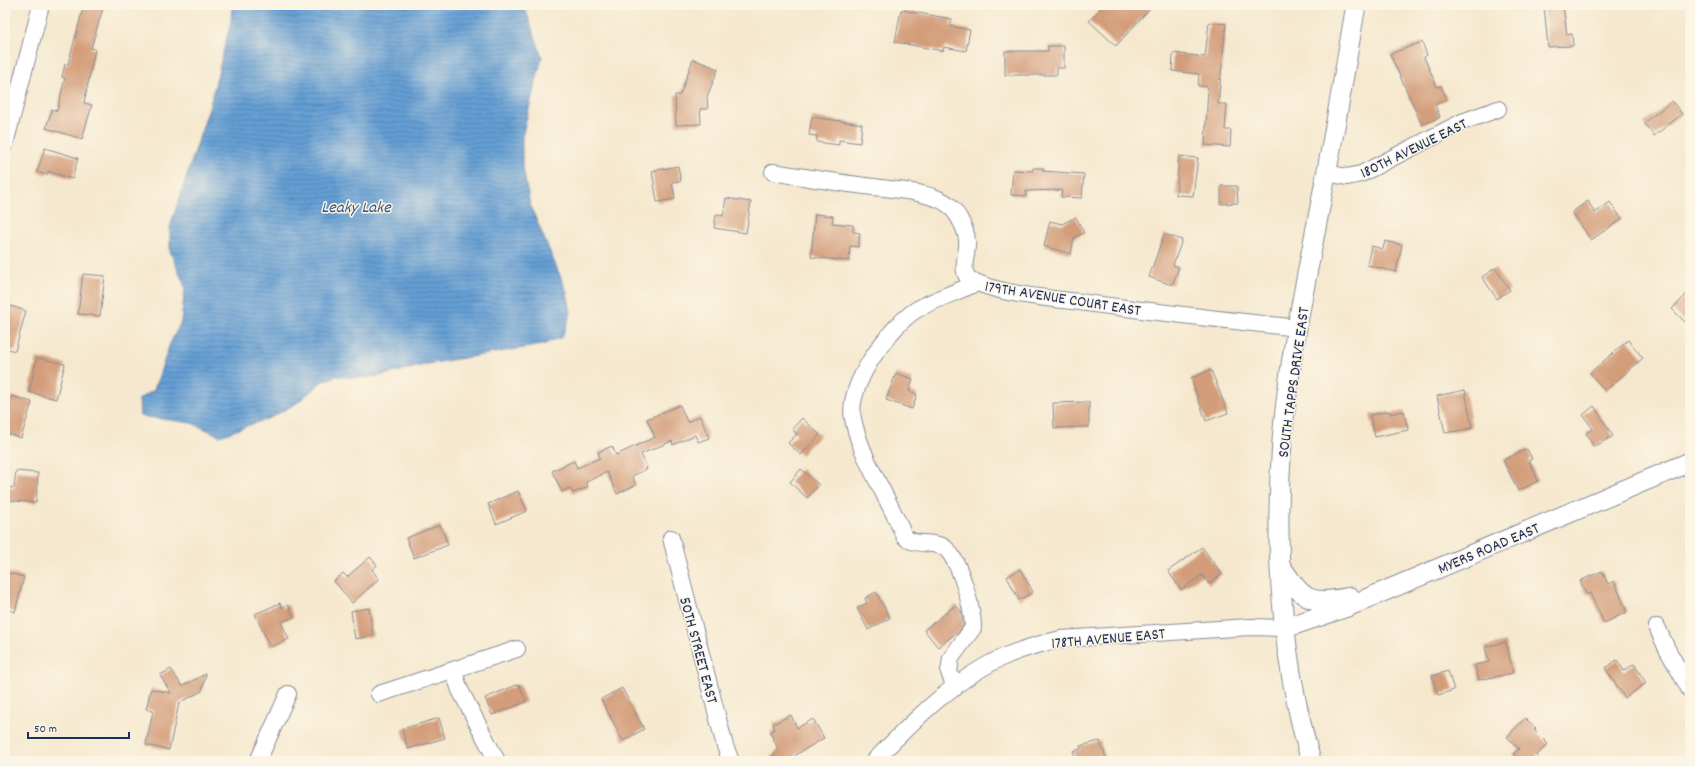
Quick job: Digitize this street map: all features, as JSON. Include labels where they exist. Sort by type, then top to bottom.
[{"type":"street","points":[[5,144],[41,5]]},
{"type":"street","name":"SOUTH TAPPS DRIVE EAST","points":[[1311,761],[1295,693],[1285,628],[1280,565],[1279,515],[1282,439],[1305,284],[1327,173],[1356,5]]},
{"type":"street","name":"180TH AVENUE EAST","points":[[1327,173],[1347,177],[1361,174],[1462,122],[1498,109]]},
{"type":"street","name":"179TH AVENUE COURT EAST","points":[[772,172],[921,194],[946,203],[959,218],[968,241],[964,272],[966,277],[990,287],[1064,300],[1298,328]]},
{"type":"street","points":[[955,688],[949,672],[951,658],[973,628],[971,609],[960,574],[951,554],[947,549],[932,543],[911,542],[904,536],[867,461],[853,420],[851,406],[861,378],[889,334],[901,322],[916,311],[978,283]]},
{"type":"street","name":"MYERS ROAD EAST","points":[[1285,628],[1347,607],[1690,462]]},
{"type":"street","name":"50TH STREET EAST","points":[[671,538],[725,746],[731,761]]},
{"type":"street","points":[[1280,565],[1299,593],[1318,601],[1383,592]]},
{"type":"street","name":"178TH AVENUE EAST","points":[[874,761],[914,720],[978,670],[1008,655],[1061,639],[1250,627],[1285,628]]},
{"type":"street","points":[[1658,627],[1667,649],[1690,690]]},
{"type":"street","points":[[379,694],[517,649]]},
{"type":"street","points":[[453,670],[460,690],[497,761]]},
{"type":"street","points":[[258,761],[288,694]]},
{"type":"water","name":"Leaky Lake","points":[[232,5],[524,5],[542,57],[522,137],[522,163],[530,205],[567,292],[571,313],[562,337],[542,345],[433,363],[379,376],[357,378],[336,376],[321,382],[297,403],[272,417],[220,436],[192,423],[140,416],[139,399],[154,390],[170,344],[181,322],[185,287],[170,251],[170,227],[210,105],[231,21]]},
{"type":"building","points":[[84,5],[104,5],[91,48],[95,49],[84,103],[92,105],[82,139],[46,128],[52,109],[57,111],[65,78],[62,77],[65,64],[68,64]]},
{"type":"building","points":[[1104,5],[1153,5],[1116,46],[1089,21]]},
{"type":"building","points":[[1544,5],[1563,5],[1567,35],[1572,34],[1573,46],[1548,47]]},
{"type":"building","points":[[901,10],[952,19],[950,26],[970,30],[966,51],[944,47],[943,51],[895,42]]},
{"type":"building","points":[[1209,22],[1226,24],[1218,104],[1227,104],[1225,130],[1231,130],[1230,147],[1205,145],[1208,87],[1198,86],[1199,74],[1172,71],[1173,53],[1205,57]]},
{"type":"building","points":[[1422,42],[1427,55],[1424,57],[1437,87],[1441,86],[1447,99],[1435,105],[1440,117],[1422,125],[1390,54]]},
{"type":"building","points":[[1048,46],[1064,46],[1064,68],[1057,68],[1057,75],[1005,75],[1005,51],[1048,51]]},
{"type":"building","points":[[693,59],[718,69],[707,97],[708,109],[700,109],[701,124],[676,125],[675,95],[680,95]]},
{"type":"building","points":[[1672,101],[1682,114],[1654,136],[1644,123]]},
{"type":"building","points":[[812,117],[862,124],[860,143],[839,140],[839,145],[817,142],[817,136],[809,135]]},
{"type":"building","points":[[45,148],[78,158],[72,179],[48,171],[47,175],[37,172]]},
{"type":"building","points":[[1179,156],[1198,158],[1193,196],[1176,195]]},
{"type":"building","points":[[678,166],[681,181],[672,182],[675,199],[657,202],[652,171]]},
{"type":"building","points":[[1033,168],[1043,168],[1043,171],[1084,174],[1082,198],[1061,197],[1062,190],[1026,191],[1026,196],[1011,195],[1013,170],[1033,171]]},
{"type":"building","points":[[1221,186],[1237,186],[1238,203],[1221,204]]},
{"type":"building","points":[[726,198],[751,202],[746,233],[714,228],[716,214],[723,216]]},
{"type":"building","points":[[1588,201],[1595,213],[1610,202],[1622,219],[1591,240],[1572,212]]},
{"type":"building","points":[[815,214],[833,216],[832,223],[853,225],[853,232],[860,233],[858,247],[850,246],[849,261],[811,257]]},
{"type":"building","points":[[1076,217],[1084,233],[1074,238],[1071,254],[1044,246],[1050,221],[1062,224]]},
{"type":"building","points":[[1164,234],[1182,240],[1173,265],[1179,267],[1172,285],[1149,277]]},
{"type":"building","points":[[1385,241],[1402,245],[1396,272],[1367,265],[1371,246],[1383,249]]},
{"type":"building","points":[[1495,268],[1510,290],[1497,299],[1482,277]]},
{"type":"building","points":[[83,274],[105,276],[100,316],[78,314]]},
{"type":"building","points":[[1690,291],[1690,327],[1672,309]]},
{"type":"building","points":[[5,304],[26,311],[15,351],[5,348]]},
{"type":"building","points":[[1628,340],[1643,358],[1605,391],[1590,373]]},
{"type":"building","points":[[37,358],[65,364],[56,399],[29,392]]},
{"type":"building","points":[[1211,370],[1228,413],[1206,421],[1191,378]]},
{"type":"building","points":[[896,373],[913,379],[909,391],[917,394],[912,409],[886,400]]},
{"type":"building","points":[[1465,390],[1472,428],[1445,433],[1437,396]]},
{"type":"building","points":[[12,396],[32,402],[21,438],[5,433],[5,418]]},
{"type":"building","points":[[1089,402],[1089,427],[1054,428],[1053,403]]},
{"type":"building","points":[[680,405],[687,422],[700,416],[709,438],[698,442],[695,435],[673,445],[672,441],[641,454],[647,469],[632,476],[636,485],[617,494],[607,472],[586,482],[588,487],[573,493],[570,488],[562,492],[552,471],[574,461],[577,468],[600,458],[598,452],[612,446],[616,455],[655,437],[647,419]]},
{"type":"building","points":[[1594,406],[1613,436],[1594,447],[1586,433],[1593,429],[1583,415]]},
{"type":"building","points":[[1390,411],[1390,414],[1404,411],[1408,430],[1375,437],[1370,415]]},
{"type":"building","points":[[802,418],[820,435],[801,455],[788,443],[797,434],[792,429]]},
{"type":"building","points":[[1527,449],[1532,459],[1529,460],[1538,481],[1518,491],[1503,460]]},
{"type":"building","points":[[801,469],[819,485],[807,498],[790,482]]},
{"type":"building","points":[[16,471],[38,473],[36,503],[5,500],[5,487],[14,488]]},
{"type":"building","points":[[518,491],[527,511],[496,524],[488,504]]},
{"type":"building","points":[[440,525],[448,545],[414,558],[406,538]]},
{"type":"building","points":[[1202,547],[1222,574],[1209,584],[1202,575],[1181,590],[1168,571]]},
{"type":"building","points":[[370,557],[377,565],[372,570],[379,579],[352,603],[334,581],[343,573],[347,577]]},
{"type":"building","points":[[1020,569],[1033,592],[1019,600],[1007,577]]},
{"type":"building","points":[[1602,571],[1608,584],[1614,581],[1627,612],[1604,623],[1590,593],[1587,595],[1580,581]]},
{"type":"building","points":[[5,572],[24,577],[15,612],[5,609]]},
{"type":"building","points":[[876,592],[890,618],[868,630],[857,608],[867,603],[865,598]]},
{"type":"building","points":[[280,603],[282,608],[288,605],[294,617],[281,622],[289,639],[270,647],[255,614]]},
{"type":"building","points":[[956,605],[961,611],[963,625],[959,631],[938,647],[924,630]]},
{"type":"building","points":[[369,608],[373,636],[355,639],[351,611]]},
{"type":"building","points":[[1506,642],[1513,673],[1479,680],[1475,665],[1489,662],[1485,647]]},
{"type":"building","points":[[1617,660],[1624,671],[1634,664],[1646,683],[1625,698],[1605,668]]},
{"type":"building","points":[[171,669],[182,686],[206,674],[202,691],[179,703],[169,750],[146,745],[153,711],[146,709],[151,689],[171,693],[160,675]]},
{"type":"building","points":[[1448,671],[1454,690],[1438,695],[1432,676]]},
{"type":"building","points":[[519,684],[526,702],[492,715],[485,698]]},
{"type":"building","points":[[622,688],[644,729],[623,741],[601,699]]},
{"type":"building","points":[[791,715],[797,728],[813,719],[824,738],[797,754],[792,761],[769,761],[778,749],[770,732],[775,729],[773,724]]},
{"type":"building","points":[[439,718],[445,738],[408,749],[402,729]]},
{"type":"building","points":[[1525,718],[1536,728],[1534,730],[1548,744],[1536,756],[1541,761],[1520,761],[1513,754],[1519,749],[1507,737]]},
{"type":"building","points":[[1100,741],[1107,761],[1076,761],[1073,751],[1081,749],[1080,746]]}]
